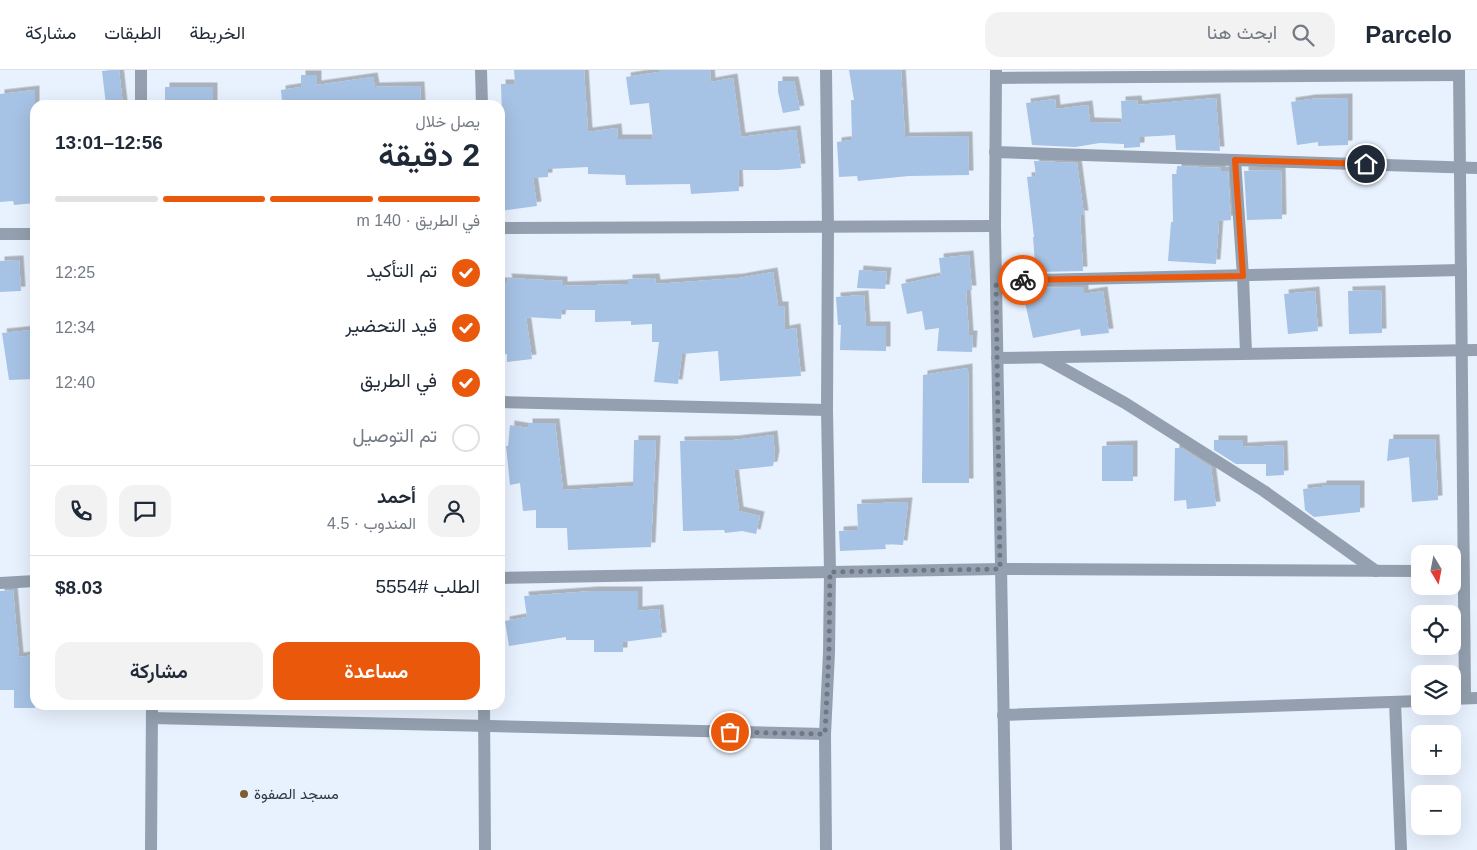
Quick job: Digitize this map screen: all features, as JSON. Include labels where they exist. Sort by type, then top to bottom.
[{"type":"street","points":[[141,70],[141,100]]},
{"type":"street","points":[[481,70],[482,100]]},
{"type":"street","points":[[826,70],[828,226],[827,410],[830,572],[825,734],[826,850]]},
{"type":"street","points":[[1006,850],[995,226],[996,74],[1459,73],[1461,350],[1458,545]]},
{"type":"street","points":[[995,152],[1477,168]]},
{"type":"street","points":[[1235,160],[1246,353]]},
{"type":"street","points":[[505,228],[995,226]]},
{"type":"street","points":[[0,234],[30,234]]},
{"type":"street","points":[[996,281],[1461,270]]},
{"type":"street","points":[[997,358],[1477,350]]},
{"type":"street","points":[[1043,357],[1125,403],[1256,486],[1376,571]]},
{"type":"street","points":[[505,402],[827,410]]},
{"type":"street","points":[[505,578],[1000,569],[1411,571]]},
{"type":"street","points":[[0,583],[30,581]]},
{"type":"street","points":[[1459,595],[1465,698]]},
{"type":"street","points":[[1003,715],[1411,701]]},
{"type":"street","points":[[1395,702],[1401,850]]},
{"type":"street","points":[[151,850],[152,710]]},
{"type":"street","points":[[484,710],[485,850]]},
{"type":"street","points":[[152,718],[825,734]]},
{"type":"building","points":[[119,70],[122,100],[105,100],[102,71]]},
{"type":"building","points":[[514,70],[584,70],[588,132],[617,128],[618,139],[653,139],[649,103],[630,105],[626,77],[659,72],[659,70],[710,70],[711,82],[733,78],[741,137],[796,130],[801,168],[738,170],[739,191],[691,194],[690,184],[626,185],[625,175],[588,174],[588,167],[548,169],[548,177],[533,178],[537,206],[505,210],[505,100],[501,100],[501,84],[515,84]]},
{"type":"building","points":[[849,70],[901,70],[905,137],[968,136],[969,175],[909,176],[858,181],[857,176],[839,177],[837,142],[852,140],[851,100],[854,100]]},
{"type":"building","points":[[301,75],[317,75],[317,85],[373,77],[375,87],[420,86],[421,100],[282,100],[281,90],[301,87]]},
{"type":"building","points":[[778,81],[794,81],[800,110],[783,113],[778,92]]},
{"type":"building","points":[[165,87],[213,87],[213,100],[165,100]]},
{"type":"building","points":[[35,90],[35,100],[30,100],[30,203],[14,205],[13,201],[0,202],[0,94]]},
{"type":"building","points":[[1216,98],[1220,151],[1176,150],[1175,135],[1140,137],[1140,147],[1124,148],[1124,144],[1100,143],[1075,147],[1032,145],[1026,103],[1055,99],[1056,109],[1088,105],[1090,122],[1122,123],[1121,101],[1137,100],[1138,105]]},
{"type":"building","points":[[1348,98],[1348,145],[1318,146],[1318,142],[1297,145],[1291,102],[1311,99]]},
{"type":"building","points":[[1034,161],[1077,163],[1084,215],[1080,215],[1083,271],[1039,272],[1038,263],[1035,263],[1027,177],[1036,176]]},
{"type":"building","points":[[1177,166],[1221,168],[1221,171],[1228,171],[1231,220],[1219,221],[1216,264],[1168,261],[1171,222],[1173,222],[1172,174],[1177,174]]},
{"type":"building","points":[[1281,170],[1282,219],[1247,220],[1244,171]]},
{"type":"building","points":[[969,255],[972,290],[966,290],[969,335],[973,335],[972,352],[937,351],[939,328],[925,330],[922,311],[907,314],[901,284],[941,276],[939,258]]},
{"type":"building","points":[[19,260],[21,291],[0,292],[0,261]]},
{"type":"building","points":[[859,270],[887,272],[885,289],[857,288]]},
{"type":"building","points":[[773,272],[778,306],[784,306],[785,330],[796,328],[801,376],[720,381],[718,351],[682,354],[678,384],[654,382],[659,342],[652,342],[652,324],[631,325],[631,321],[595,322],[595,310],[562,310],[561,319],[526,317],[532,359],[507,362],[507,354],[505,354],[505,282],[508,282],[507,278],[563,281],[563,286],[628,284],[628,279],[655,278],[656,284],[739,278]]},
{"type":"building","points":[[1084,287],[1084,294],[1103,291],[1109,333],[1081,336],[1080,329],[1033,338],[1024,298],[1042,295],[1041,288]]},
{"type":"building","points":[[1381,290],[1382,333],[1349,334],[1348,291]]},
{"type":"building","points":[[1315,291],[1318,331],[1288,334],[1284,294]]},
{"type":"building","points":[[864,295],[866,326],[886,326],[886,351],[840,350],[841,325],[838,325],[836,297]]},
{"type":"building","points":[[30,330],[30,379],[9,380],[2,333]]},
{"type":"building","points":[[968,368],[969,483],[922,483],[923,375]]},
{"type":"building","points":[[528,423],[555,423],[563,490],[633,486],[634,440],[656,440],[651,547],[568,550],[567,528],[536,528],[536,510],[523,511],[520,483],[510,485],[506,446],[508,446],[510,425],[528,428]]},
{"type":"building","points":[[773,435],[775,455],[773,466],[734,470],[739,511],[760,516],[756,534],[742,531],[725,533],[724,530],[683,531],[680,441],[734,440]]},
{"type":"building","points":[[1389,439],[1435,439],[1438,500],[1412,502],[1409,457],[1387,461]]},
{"type":"building","points":[[1214,440],[1243,440],[1243,447],[1283,445],[1284,475],[1266,476],[1266,464],[1236,464],[1214,450]]},
{"type":"building","points":[[1133,445],[1133,481],[1102,481],[1102,446]]},
{"type":"building","points":[[1175,448],[1181,448],[1211,467],[1216,506],[1187,509],[1186,500],[1174,501]]},
{"type":"building","points":[[1322,485],[1360,485],[1360,512],[1314,517],[1305,510],[1303,489],[1322,487]]},
{"type":"building","points":[[908,502],[903,545],[885,544],[886,549],[840,551],[839,531],[858,530],[857,504]]},
{"type":"building","points":[[13,590],[19,657],[30,656],[30,708],[14,708],[14,690],[0,690],[0,591]]},
{"type":"building","points":[[593,591],[638,591],[638,611],[659,609],[662,637],[623,642],[623,652],[594,652],[594,640],[566,640],[566,637],[509,646],[505,621],[527,617],[524,596]]},
{"type":"way so far","points":[[730,732],[825,734],[830,572],[1000,569],[996,281],[1023,280]]},
{"type":"place","name":"مسجد الصفوة","points":[[244,794]]},
{"type":"route","points":[[1023,280],[1243,276],[1235,160],[1366,164]]}]
